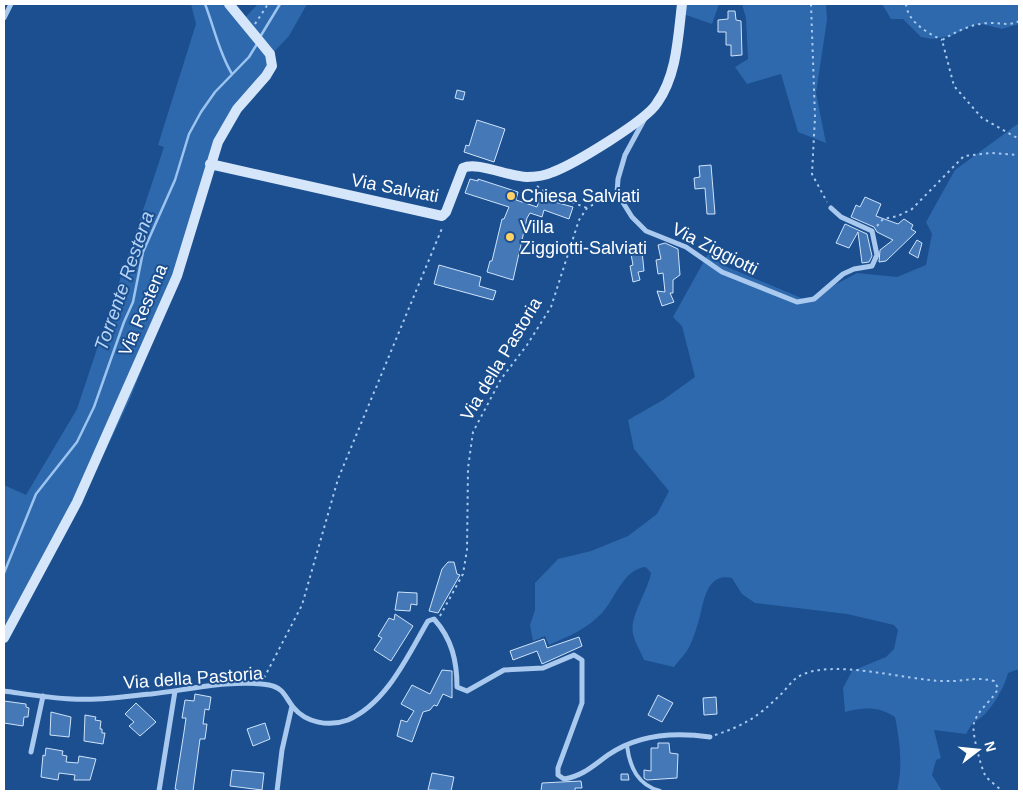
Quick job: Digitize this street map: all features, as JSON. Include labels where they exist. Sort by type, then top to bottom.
[{"type":"street","points":[[4,18],[11,4]]},
{"type":"street","name":"Via Restena","points":[[4,638],[77,502],[177,276],[218,142],[228,123],[272,66],[270,54],[229,4]]},
{"type":"street","name":"Via Salviati","points":[[210,164],[438,216],[446,212],[463,168],[467,166],[523,177],[552,173],[578,161],[648,114],[658,103],[674,64],[682,4]]},
{"type":"street","points":[[617,193],[618,179],[625,155],[648,114]]},
{"type":"street","name":"Via Ziggiotti","points":[[617,193],[627,210],[646,231],[686,247],[722,272],[797,302],[814,299],[842,274],[854,269],[872,266],[876,255],[872,231]]},
{"type":"street","points":[[832,208],[840,216],[872,231]]},
{"type":"street","name":"Via della Pastoria","points":[[4,691],[73,700],[214,686],[261,685],[275,687],[282,691],[290,700],[292,706],[310,719],[326,724],[337,723],[356,716],[372,703],[388,686],[428,621],[434,619],[437,623]]},
{"type":"street","points":[[437,623],[453,651],[457,687],[461,690],[472,689],[511,669],[543,668],[574,655],[582,660],[582,703],[558,768],[558,775],[564,779],[595,767],[608,755],[654,736],[687,734],[710,737]]},
{"type":"street","points":[[159,791],[175,691]]},
{"type":"street","points":[[31,752],[43,696]]},
{"type":"street","points":[[277,791],[282,750],[292,706]]},
{"type":"lane","points":[[627,746],[629,758],[638,779],[652,789],[660,791]]},
{"type":"path","points":[[252,30],[268,4]]},
{"type":"path","points":[[811,4],[815,117],[812,174],[832,208]]},
{"type":"path","points":[[906,4],[907,13],[926,32],[942,40],[954,86],[982,118],[1019,139]]},
{"type":"path","points":[[942,40],[961,28],[990,23],[1013,25],[1019,21]]},
{"type":"path","points":[[872,231],[883,219],[898,216],[912,209],[964,156],[991,153],[1019,154]]},
{"type":"path","points":[[523,177],[546,192],[587,208],[609,194],[617,193]]},
{"type":"path","name":"Via della Pastoria","points":[[437,623],[463,574],[467,550],[468,468],[473,432],[501,379],[527,346],[550,307],[579,220],[587,208]]},
{"type":"path","points":[[261,685],[302,606],[340,472],[443,227],[443,222],[438,216]]},
{"type":"path","points":[[710,737],[738,727],[758,716],[798,677],[816,671],[864,670],[945,681],[972,678],[987,680],[994,682],[998,688],[996,693],[986,702],[974,723],[976,742],[985,775],[1002,791]]},
{"type":"shaded area","points":[[191,4],[225,4],[240,23],[258,4],[307,4],[289,36],[271,55],[273,67],[222,132],[175,284],[130,399],[69,528],[4,645],[4,485],[26,495],[77,409],[164,147],[158,145],[196,24]]},
{"type":"shaded area","points":[[684,4],[719,4],[712,24],[683,14]]},
{"type":"shaded area","points":[[742,4],[826,4],[827,20],[816,93],[826,143],[798,132],[781,74],[747,84],[735,67],[748,59],[746,18]]},
{"type":"shaded area","points":[[882,4],[1019,4],[1019,24],[1002,29],[982,24],[973,25],[951,36],[932,39],[921,37],[903,19],[891,19]]},
{"type":"shaded area","points":[[1019,123],[1019,669],[1008,673],[995,702],[984,715],[973,722],[966,734],[934,730],[941,758],[936,760],[932,775],[942,791],[897,791],[900,773],[900,754],[895,717],[877,709],[859,709],[845,712],[843,688],[852,671],[886,657],[894,649],[898,630],[894,625],[847,614],[755,603],[742,594],[732,578],[724,577],[717,579],[708,588],[692,642],[674,667],[644,660],[633,634],[633,627],[636,612],[651,573],[646,567],[638,569],[626,578],[602,613],[584,628],[549,645],[545,636],[533,641],[530,625],[535,610],[535,583],[558,559],[591,551],[628,536],[657,514],[669,491],[634,449],[628,420],[663,400],[695,377],[682,326],[673,317],[708,254],[727,267],[806,300],[857,273],[897,277],[926,265],[932,234],[926,222],[955,170]]},
{"type":"building","points":[[728,11],[735,11],[736,20],[741,21],[742,55],[731,56],[731,45],[726,45],[726,32],[718,32],[718,20],[728,19]]},
{"type":"building","points":[[457,90],[465,92],[463,100],[455,98]]},
{"type":"building","points":[[477,120],[505,129],[494,162],[464,152],[466,145],[469,146]]},
{"type":"building","points":[[711,165],[715,214],[707,214],[705,188],[695,189],[694,178],[700,177],[699,166]]},
{"type":"building","points":[[470,179],[478,181],[478,179],[518,192],[516,200],[537,207],[540,198],[573,207],[569,219],[544,210],[542,217],[530,213],[527,218],[513,280],[487,272],[490,261],[492,261],[502,219],[504,219],[509,207],[465,193]]},
{"type":"building","points":[[865,197],[881,204],[876,216],[898,224],[904,219],[913,225],[911,229],[916,232],[886,261],[879,262],[880,250],[893,240],[877,232],[874,227],[851,217],[856,205],[860,207]]},
{"type":"building","points":[[845,224],[867,234],[872,256],[869,262],[862,263],[858,232],[849,248],[836,243]]},
{"type":"building","points":[[917,240],[922,243],[918,258],[909,253]]},
{"type":"building","points":[[665,243],[678,249],[680,275],[673,280],[673,293],[670,293],[674,302],[662,306],[657,291],[665,292],[663,273],[658,274],[656,260],[661,259],[658,245]]},
{"type":"building","points":[[642,251],[644,271],[638,272],[640,280],[633,282],[630,266],[633,265],[631,254]]},
{"type":"building","points":[[439,265],[481,277],[479,286],[496,291],[493,300],[434,284]]},
{"type":"building","points":[[448,562],[454,562],[457,574],[460,575],[438,613],[429,611],[442,569]]},
{"type":"building","points":[[398,592],[417,593],[417,605],[411,604],[410,611],[395,610]]},
{"type":"building","points":[[395,614],[413,626],[391,661],[374,650],[382,638],[378,636],[389,618],[394,620]]},
{"type":"building","points":[[579,637],[582,646],[542,664],[537,651],[513,660],[510,651],[544,639],[547,648]]},
{"type":"building","points":[[442,670],[452,671],[452,698],[443,694],[437,706],[434,705],[430,710],[423,712],[412,742],[397,736],[401,720],[407,722],[414,711],[401,704],[412,685],[430,694]]},
{"type":"building","points":[[195,694],[211,697],[209,710],[205,709],[203,724],[207,724],[205,739],[200,739],[193,791],[179,791],[175,789],[186,718],[182,718],[185,700],[194,701]]},
{"type":"building","points":[[658,695],[673,703],[662,722],[648,715]]},
{"type":"building","points":[[716,697],[717,714],[704,715],[703,698]]},
{"type":"building","points":[[4,701],[26,704],[26,707],[29,708],[28,717],[24,717],[23,726],[4,723]]},
{"type":"building","points":[[136,703],[156,722],[140,736],[129,726],[134,722],[125,714]]},
{"type":"building","points":[[51,712],[71,717],[69,737],[50,735]]},
{"type":"building","points":[[85,715],[96,717],[95,720],[101,721],[100,729],[102,729],[102,733],[105,733],[103,744],[84,741]]},
{"type":"building","points":[[265,723],[270,739],[253,746],[247,729]]},
{"type":"building","points":[[658,743],[669,743],[670,753],[678,754],[677,778],[647,780],[644,778],[644,770],[651,771],[651,748],[658,748]]},
{"type":"building","points":[[46,748],[63,751],[62,755],[67,756],[66,762],[78,763],[79,756],[96,759],[90,780],[74,780],[75,775],[59,773],[58,780],[41,777],[43,755],[45,756]]},
{"type":"building","points":[[232,770],[264,773],[262,790],[230,786]]},
{"type":"building","points":[[432,773],[454,777],[451,791],[428,790]]},
{"type":"building","points":[[621,774],[628,774],[629,780],[621,780]]},
{"type":"building","points":[[581,781],[582,788],[575,788],[575,791],[541,791],[542,783]]},
{"type":"waterway","points":[[205,4],[220,49],[232,74]]},
{"type":"waterway","name":"Torrente Restena","points":[[260,37],[280,4]]},
{"type":"waterway","name":"Torrente Restena","points":[[4,573],[36,494],[77,442],[94,407],[133,302],[143,252],[175,180],[189,134],[215,92],[249,57],[257,44]]},
{"type":"place","name":"Chiesa Salviati","points":[[511,196]]},
{"type":"place","name":"Villa Ziggiotti-Salviati","points":[[510,237]]}]
